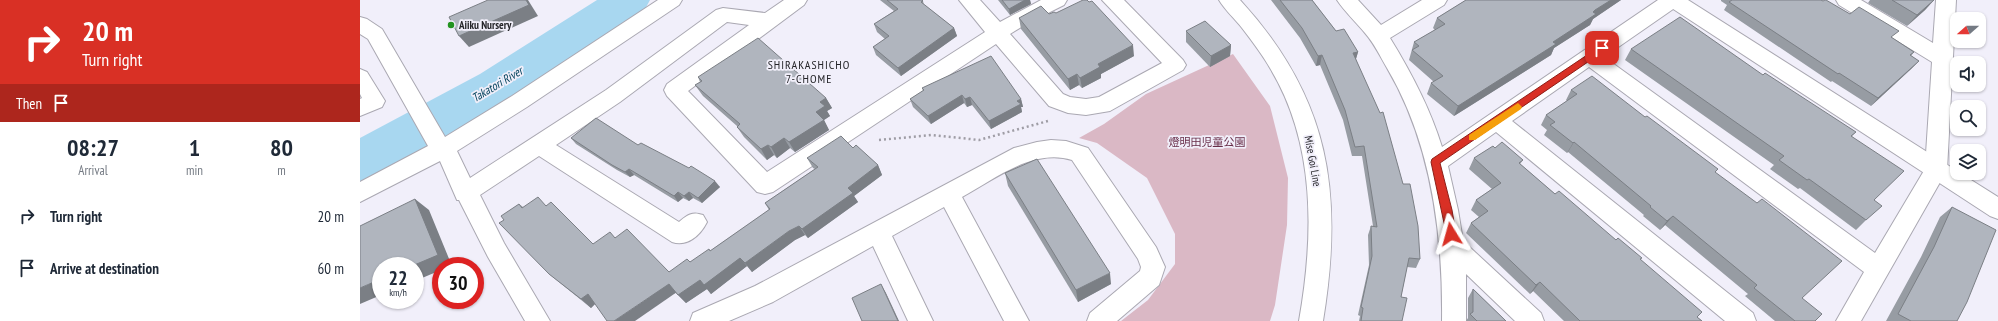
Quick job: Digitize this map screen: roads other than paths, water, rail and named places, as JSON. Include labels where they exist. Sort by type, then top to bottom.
[{"type":"street","points":[[360,193],[571,68],[672,0]]},
{"type":"street","points":[[797,0],[674,90],[765,185],[1021,18],[1057,0]]},
{"type":"street","points":[[969,0],[1056,100],[1068,105],[1086,108],[1103,105],[1176,65],[1112,0]]},
{"type":"street","name":"Mise Goi Line","points":[[1229,0],[1254,26],[1276,61],[1299,103],[1313,148],[1320,209],[1320,266],[1311,321]]},
{"type":"street","points":[[1347,0],[1378,36],[1398,70],[1419,115],[1436,162],[1448,210],[1453,247],[1455,293],[1454,321]]},
{"type":"street","points":[[1378,36],[1437,0]]},
{"type":"street","points":[[1436,162],[1673,0],[1998,209]]},
{"type":"street","points":[[1846,0],[1942,58]]},
{"type":"street","points":[[1848,321],[1936,170],[1946,0]]},
{"type":"street","points":[[465,193],[613,96],[722,15],[769,21]]},
{"type":"street","points":[[360,24],[374,34],[440,146],[496,250],[538,321]]},
{"type":"street","points":[[1590,57],[1878,269]]},
{"type":"street","points":[[360,77],[375,101],[360,108]]},
{"type":"street","points":[[1497,121],[1744,321]]},
{"type":"street","points":[[539,145],[680,235],[696,222]]},
{"type":"street","points":[[702,321],[764,294],[1022,154],[1040,149],[1059,149],[1080,154],[1148,254],[1153,267],[1150,277],[1099,321]]},
{"type":"street","points":[[949,194],[1017,321]]},
{"type":"street","points":[[878,232],[921,321]]},
{"type":"street","points":[[1453,247],[1532,321]]},
{"type":"waterway","name":"Takatori River","points":[[360,161],[496,86],[629,0]]},
{"type":"place","name":"Aiiku Nursery","points":[[451,25]]},
{"type":"district","name":"SHIRAKASHICHO 7-CHOME","points":[[809,71]]},
{"type":"park label","name":"燈明田児童公園","points":[[1207,142]]}]
